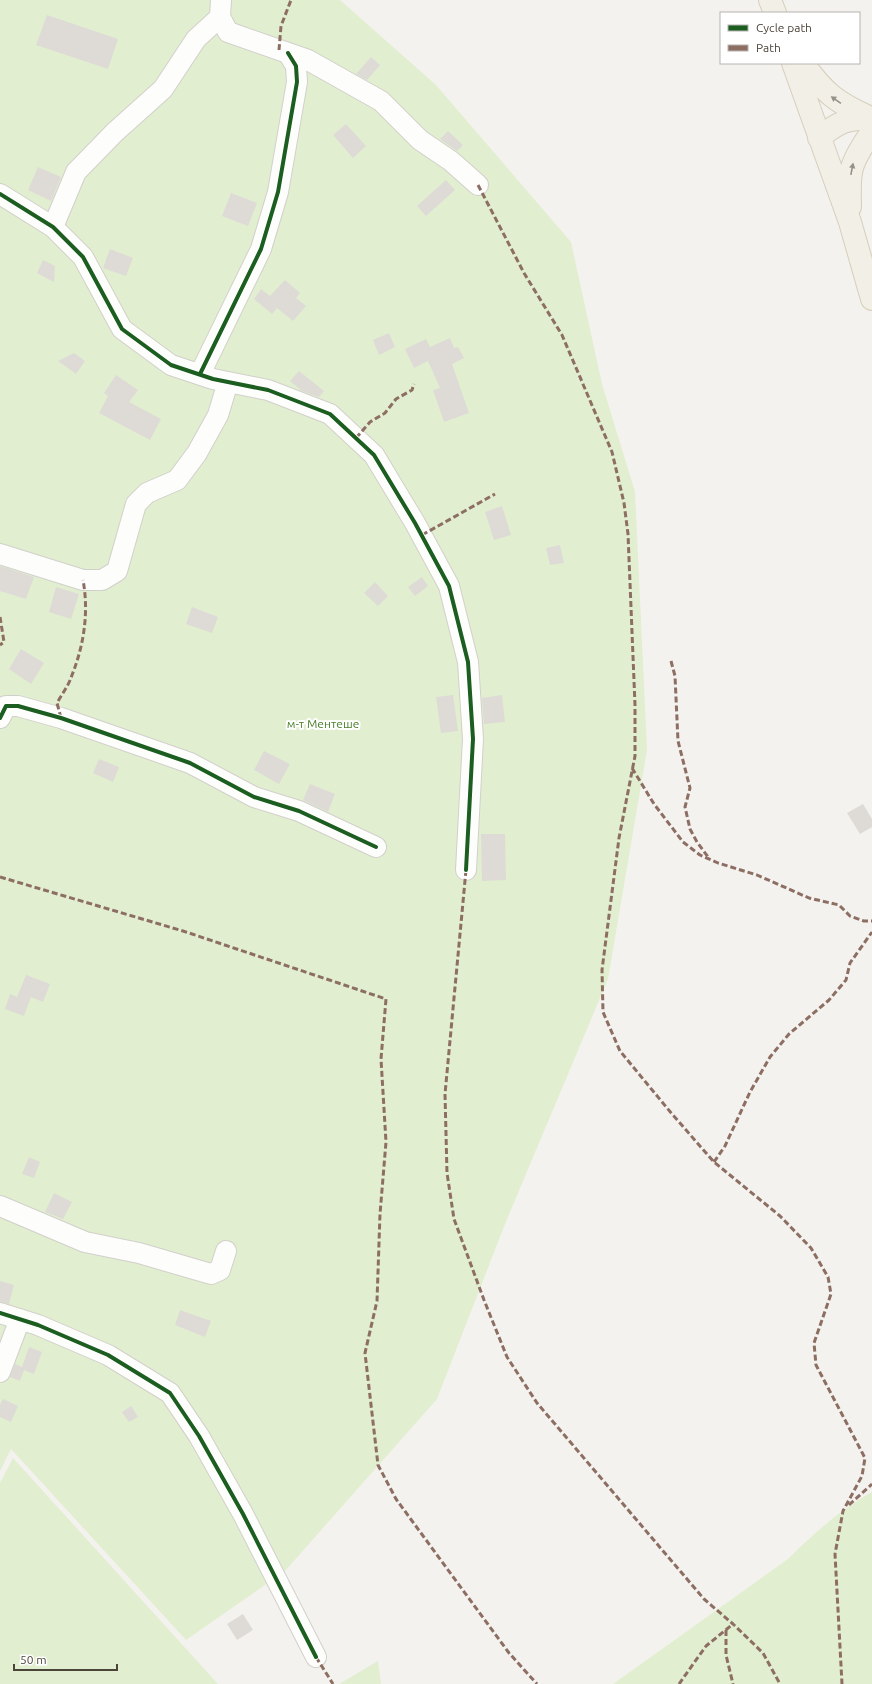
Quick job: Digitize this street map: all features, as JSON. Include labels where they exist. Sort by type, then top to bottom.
[{"type":"main road","points":[[770,0],[775,12]]},
{"type":"main road","points":[[793,64],[850,222],[867,261],[872,299]]},
{"type":"main road","points":[[804,64],[818,84],[833,98],[849,108],[871,127]]},
{"type":"main road","points":[[820,138],[855,138],[871,127]]},
{"type":"main road","points":[[850,222],[851,166],[871,127]]},
{"type":"street","points":[[220,9],[228,32],[308,60],[381,101],[420,140],[451,160],[478,185]]},
{"type":"street","points":[[53,227],[76,172],[115,132],[163,89],[196,40],[220,9]]},
{"type":"street","points":[[200,374],[262,250],[278,192],[297,82],[296,66],[288,53]]},
{"type":"street","points":[[0,194],[53,227],[83,257],[122,329],[171,365],[228,382],[268,390],[330,414],[374,454],[415,523],[449,586],[468,662],[474,739],[466,870]]},
{"type":"street","points":[[0,554],[83,580],[102,580],[117,572],[136,504],[147,493],[177,480],[197,453],[218,415],[228,382]]},
{"type":"street","points":[[0,718],[6,706],[12,706],[61,718],[190,763],[254,797],[299,811],[376,847]]},
{"type":"street","points":[[0,1206],[85,1242],[139,1253],[211,1274],[220,1270],[226,1251]]},
{"type":"street","points":[[0,1313],[38,1325],[108,1355],[170,1393],[199,1436],[243,1514],[316,1657]]},
{"type":"street","points":[[0,1372],[20,1319]]},
{"type":"green space","name":"м-т Ментeше","points":[[0,0],[340,0],[436,85],[571,242],[602,384],[635,492],[647,750],[608,979],[505,1224],[437,1399],[285,1571],[186,1640],[11,1449],[0,1471]]},
{"type":"green space","points":[[13,1458],[218,1684],[0,1684],[0,1483]]},
{"type":"green space","points":[[872,1492],[872,1684],[613,1684],[788,1559],[828,1522],[849,1506]]},
{"type":"green space","points":[[378,1661],[381,1684],[339,1684]]},
{"type":"building","points":[[47,15],[118,39],[108,69],[36,45]]},
{"type":"building","points":[[371,57],[380,65],[367,80],[356,74]]},
{"type":"building","points":[[346,124],[366,146],[353,158],[333,135]]},
{"type":"building","points":[[448,131],[463,145],[457,151],[440,139]]},
{"type":"building","points":[[38,167],[61,177],[51,201],[28,190]]},
{"type":"building","points":[[446,180],[455,190],[426,216],[417,206]]},
{"type":"building","points":[[231,193],[257,203],[248,226],[222,216]]},
{"type":"building","points":[[110,249],[133,258],[126,276],[103,268]]},
{"type":"building","points":[[43,260],[55,266],[54,282],[37,273]]},
{"type":"building","points":[[285,280],[300,293],[296,298],[306,306],[293,321],[277,308],[272,314],[254,299],[261,289],[270,296]]},
{"type":"building","points":[[389,333],[395,347],[379,355],[373,340]]},
{"type":"building","points":[[450,338],[454,348],[458,347],[464,358],[452,364],[469,413],[444,422],[433,390],[440,388],[428,361],[414,368],[405,349],[426,339],[430,347]]},
{"type":"building","points":[[74,353],[85,361],[76,374],[58,361]]},
{"type":"building","points":[[299,371],[324,391],[319,397],[302,391],[290,381]]},
{"type":"building","points":[[116,375],[138,390],[129,402],[161,419],[150,440],[99,413],[108,396],[104,393]]},
{"type":"building","points":[[502,506],[511,535],[494,540],[485,512]]},
{"type":"building","points":[[560,545],[564,563],[550,565],[546,548]]},
{"type":"building","points":[[0,566],[34,577],[26,599],[0,591]]},
{"type":"building","points":[[422,577],[428,586],[415,596],[408,587]]},
{"type":"building","points":[[375,582],[388,596],[378,606],[364,593]]},
{"type":"building","points":[[56,587],[79,594],[71,619],[49,612]]},
{"type":"building","points":[[192,607],[218,617],[212,633],[186,624]]},
{"type":"building","points":[[21,649],[44,663],[31,684],[9,669]]},
{"type":"building","points":[[453,695],[458,731],[441,733],[436,697]]},
{"type":"building","points":[[502,695],[505,722],[484,724],[482,698]]},
{"type":"building","points":[[264,751],[290,764],[279,784],[254,770]]},
{"type":"building","points":[[99,759],[119,767],[113,782],[93,773]]},
{"type":"building","points":[[310,784],[335,794],[328,812],[303,800]]},
{"type":"building","points":[[863,804],[872,819],[872,827],[860,834],[847,813]]},
{"type":"building","points":[[481,834],[505,834],[506,880],[482,881]]},
{"type":"building","points":[[26,975],[50,984],[43,1002],[31,997],[24,1016],[5,1009],[10,994],[17,997]]},
{"type":"building","points":[[29,1157],[40,1162],[34,1178],[22,1174]]},
{"type":"building","points":[[54,1193],[72,1202],[63,1219],[45,1212]]},
{"type":"building","points":[[0,1281],[14,1285],[9,1304],[0,1302]]},
{"type":"building","points":[[180,1310],[211,1321],[205,1337],[175,1325]]},
{"type":"building","points":[[29,1347],[42,1352],[34,1374],[24,1370],[20,1381],[10,1377],[15,1364],[22,1367]]},
{"type":"building","points":[[3,1399],[18,1406],[11,1422],[0,1417],[0,1405]]},
{"type":"building","points":[[131,1406],[138,1417],[129,1422],[122,1412]]},
{"type":"building","points":[[243,1614],[253,1630],[237,1640],[227,1624]]},
{"type":"marked path","points":[[279,50],[281,26],[291,0]]},
{"type":"marked path","points":[[478,185],[524,273],[562,335],[612,452],[624,503],[628,534],[635,705],[635,756],[619,838],[602,970],[603,1012],[620,1051],[672,1114],[714,1162],[780,1216],[811,1248],[828,1277],[831,1294],[814,1343],[816,1365],[865,1458],[862,1476],[843,1511],[835,1554],[842,1684]]},
{"type":"marked path","points":[[356,438],[370,422],[385,413],[396,399],[412,390],[414,384]]},
{"type":"marked path","points":[[422,535],[495,494]]},
{"type":"marked path","points":[[61,718],[57,703],[71,679],[80,652],[84,628],[86,604],[83,580]]},
{"type":"marked path","points":[[0,617],[4,642],[0,645]]},
{"type":"marked path","points":[[671,661],[675,676],[678,741],[690,788],[685,807],[690,829],[708,857]]},
{"type":"marked path","points":[[632,768],[654,804],[683,842],[700,855],[718,863],[757,875],[809,898],[839,905],[850,916],[864,921],[872,921]]},
{"type":"marked path","points":[[466,870],[445,1094],[447,1173],[454,1219],[484,1300],[507,1357],[537,1403],[704,1599],[763,1653],[780,1684]]},
{"type":"marked path","points":[[0,877],[183,931],[386,999],[381,1059],[386,1142],[380,1214],[377,1301],[365,1353],[378,1465],[396,1499],[509,1653],[537,1684]]},
{"type":"marked path","points":[[714,1162],[725,1146],[750,1092],[770,1057],[789,1034],[829,1000],[846,980],[850,963],[872,932]]},
{"type":"marked path","points":[[849,1505],[872,1484]]},
{"type":"marked path","points":[[679,1684],[706,1646],[733,1624]]},
{"type":"marked path","points":[[726,1630],[726,1655],[733,1684]]},
{"type":"marked path","points":[[316,1657],[333,1684]]},
{"type":"cycle path","points":[[200,374],[261,249],[278,192],[297,82],[296,66],[288,53]]},
{"type":"cycle path","points":[[0,194],[53,227],[83,257],[122,329],[171,365],[213,379],[268,390],[330,414],[374,455],[415,523],[449,586],[468,662],[473,739],[466,870]]},
{"type":"cycle path","points":[[0,718],[6,706],[18,706],[61,718],[190,763],[254,797],[299,811],[376,847]]},
{"type":"cycle path","points":[[0,1313],[38,1325],[108,1355],[170,1393],[199,1436],[243,1514],[316,1657]]}]
